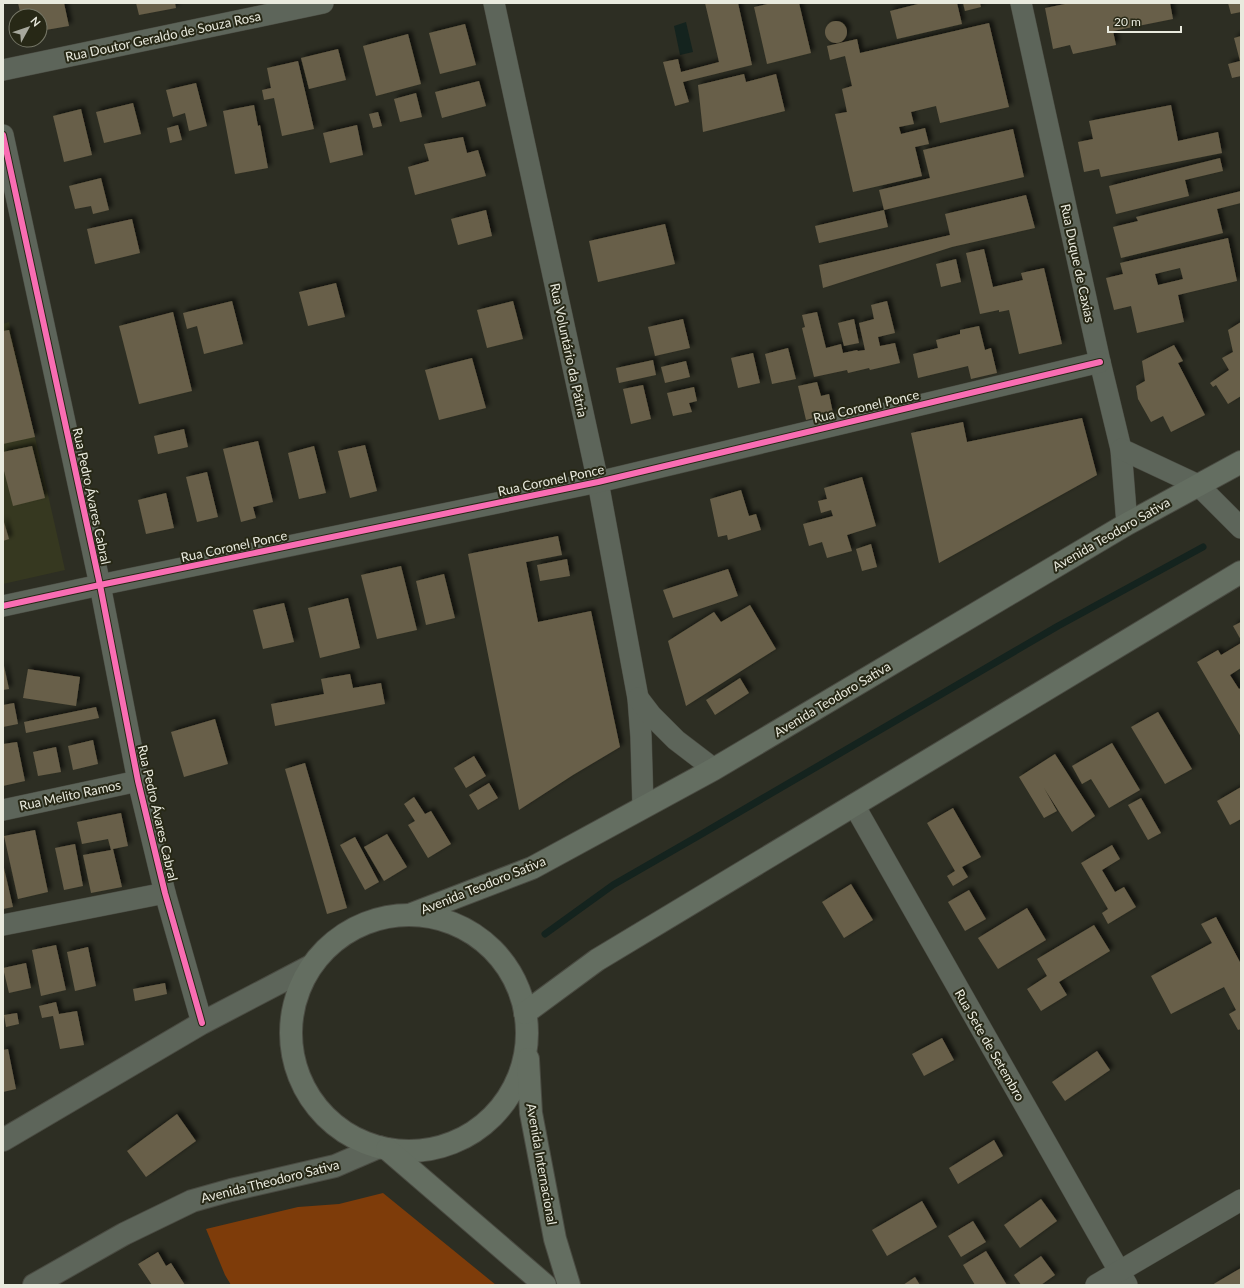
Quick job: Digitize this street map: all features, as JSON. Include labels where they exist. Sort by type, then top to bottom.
[{"type":"main road","name":"Avenida Teodoro Sativa","points":[[412,914],[532,868],[714,769],[1128,524],[1241,462]]},
{"type":"main road","points":[[525,1013],[597,960],[1241,572]]},
{"type":"main road","points":[[412,914],[383,917],[355,927],[330,944],[311,966],[297,994],[291,1026],[294,1058],[305,1088],[324,1114],[349,1135],[383,1148],[420,1151],[453,1143],[482,1127],[505,1103],[520,1074],[527,1042]]},
{"type":"main road","name":"Avenida Internacional","points":[[412,914],[444,919],[473,933],[497,954],[515,981],[525,1013],[531,1113],[555,1239],[569,1285]]},
{"type":"main road","points":[[383,1148],[544,1285]]},
{"type":"street","name":"Rua Doutor Geraldo de Souza Rosa","points":[[3,70],[323,3]]},
{"type":"street","name":"Rua Voluntário da Pátria","points":[[494,3],[598,482],[638,698],[642,737],[644,807]]},
{"type":"street","name":"Rua Duque de Caxias","points":[[1021,3],[1100,362],[1121,450],[1128,524]]},
{"type":"street","name":"Rua Pedro Ávares Cabral","points":[[3,135],[100,585],[138,781],[165,893],[202,1023]]},
{"type":"street","name":"Rua Coronel Ponce","points":[[3,606],[598,482],[1100,362]]},
{"type":"street","points":[[1121,450],[1198,485],[1241,528]]},
{"type":"street","points":[[638,698],[651,715],[676,740],[714,769]]},
{"type":"street","name":"Rua Melito Ramos","points":[[3,810],[138,781]]},
{"type":"street","name":"Rua Sete de Setembro","points":[[854,805],[1123,1279]]},
{"type":"street","points":[[3,925],[165,893]]},
{"type":"street","points":[[3,1140],[202,1023],[311,966]]},
{"type":"street","name":"Avenida Theodoro Sativa","points":[[34,1285],[124,1234],[192,1201],[335,1166],[383,1148]]},
{"type":"street","points":[[1096,1285],[1123,1279],[1241,1200]]},
{"type":"shaded area","points":[[686,22],[693,52],[680,55],[674,26]]},
{"type":"shaded area","points":[[9,322],[65,570],[3,584],[3,324]]},
{"type":"shaded area","points":[[383,1193],[496,1285],[231,1285],[225,1275],[206,1229],[298,1207],[339,1204]]},
{"type":"building","points":[[18,3],[64,3],[69,26],[48,30],[48,8],[19,8]]},
{"type":"building","points":[[136,3],[175,3],[176,8],[139,15]]},
{"type":"building","points":[[705,3],[738,3],[752,65],[683,82],[689,102],[675,106],[663,62],[678,59],[681,72],[719,62]]},
{"type":"building","points":[[772,3],[799,3],[811,53],[767,64],[754,7]]},
{"type":"building","points":[[922,3],[957,3],[962,24],[897,39],[890,11]]},
{"type":"building","points":[[963,3],[980,3],[981,7],[965,11]]},
{"type":"building","points":[[1070,3],[1170,3],[1173,19],[1113,31],[1116,45],[1073,54],[1070,45],[1053,49],[1045,8]]},
{"type":"building","points":[[1228,3],[1241,3],[1241,12],[1231,14]]},
{"type":"building","points":[[836,21],[844,24],[847,32],[844,40],[836,43],[828,40],[825,32],[828,24]]},
{"type":"building","points":[[989,23],[1009,107],[940,123],[936,106],[911,112],[914,124],[899,127],[901,134],[925,128],[929,144],[915,147],[922,176],[853,192],[835,114],[847,112],[842,89],[852,86],[845,56],[830,60],[827,46],[857,39],[860,53]]},
{"type":"building","points":[[465,24],[476,65],[440,74],[429,33]]},
{"type":"building","points":[[408,34],[421,84],[376,96],[363,46]]},
{"type":"building","points":[[1241,36],[1241,76],[1232,78],[1228,64],[1240,61],[1234,38]]},
{"type":"building","points":[[338,49],[346,80],[309,89],[301,58]]},
{"type":"building","points":[[298,61],[314,129],[282,136],[274,98],[264,100],[262,90],[271,88],[267,68]]},
{"type":"building","points":[[744,74],[746,82],[776,74],[785,111],[703,132],[698,85]]},
{"type":"building","points":[[479,81],[486,106],[442,118],[435,92]]},
{"type":"building","points":[[196,83],[207,126],[189,131],[185,113],[173,117],[166,90]]},
{"type":"building","points":[[416,93],[422,117],[400,122],[394,99]]},
{"type":"building","points":[[133,103],[141,134],[104,143],[96,112]]},
{"type":"building","points":[[254,105],[258,126],[260,125],[268,168],[235,174],[223,111]]},
{"type":"building","points":[[1171,105],[1178,141],[1218,132],[1222,153],[1101,177],[1099,169],[1084,172],[1078,142],[1093,139],[1089,121]]},
{"type":"building","points":[[81,109],[92,155],[64,162],[53,116]]},
{"type":"building","points":[[378,112],[382,126],[373,128],[369,114]]},
{"type":"building","points":[[178,125],[182,140],[170,143],[167,128]]},
{"type":"building","points":[[357,125],[363,155],[330,163],[323,133]]},
{"type":"building","points":[[1013,129],[1024,177],[884,210],[879,190],[930,178],[923,150]]},
{"type":"building","points":[[463,137],[467,153],[478,150],[486,176],[415,195],[408,167],[429,161],[424,144]]},
{"type":"building","points":[[1220,158],[1223,171],[1185,180],[1189,196],[1116,214],[1109,186]]},
{"type":"building","points":[[101,178],[109,210],[93,214],[91,206],[75,209],[69,186]]},
{"type":"building","points":[[1241,191],[1241,203],[1217,209],[1223,233],[1121,258],[1113,227],[1138,221],[1136,217]]},
{"type":"building","points":[[1026,195],[1035,228],[952,247],[823,288],[819,265],[950,235],[945,214]]},
{"type":"building","points":[[486,210],[492,236],[458,245],[451,219]]},
{"type":"building","points":[[884,210],[888,227],[819,243],[815,226]]},
{"type":"building","points":[[132,219],[140,253],[95,264],[87,229]]},
{"type":"building","points":[[665,224],[675,264],[598,282],[589,241]]},
{"type":"building","points":[[1228,238],[1237,281],[1178,295],[1184,322],[1137,333],[1131,306],[1114,310],[1106,278],[1123,274],[1120,263]],"holes":[[[1180,268],[1183,279],[1158,285],[1155,274]]]},
{"type":"building","points":[[984,249],[993,287],[1023,280],[1021,273],[1044,268],[1062,344],[1019,354],[1009,310],[999,312],[999,310],[980,314],[966,253]]},
{"type":"building","points":[[956,259],[961,282],[941,287],[936,264]]},
{"type":"building","points":[[336,283],[345,317],[308,326],[299,292]]},
{"type":"building","points":[[232,301],[243,344],[204,354],[197,326],[187,329],[183,313]]},
{"type":"building","points":[[513,301],[523,339],[487,348],[477,310]]},
{"type":"building","points":[[887,301],[895,333],[878,337],[880,346],[895,343],[900,363],[870,370],[869,368],[848,373],[847,370],[814,377],[802,328],[805,327],[802,315],[817,312],[826,348],[841,344],[843,353],[865,350],[859,323],[874,319],[871,305]]},
{"type":"building","points":[[173,312],[192,391],[139,404],[119,326]]},
{"type":"building","points":[[683,319],[690,348],[655,356],[648,327]]},
{"type":"building","points":[[854,319],[859,343],[844,346],[838,323]]},
{"type":"building","points":[[1241,322],[1241,396],[1228,404],[1216,385],[1213,387],[1210,383],[1229,370],[1222,358],[1233,352],[1228,330]]},
{"type":"building","points":[[979,326],[985,350],[991,348],[997,373],[971,379],[968,366],[918,378],[913,354],[938,348],[936,340],[960,334],[960,330]]},
{"type":"building","points":[[9,330],[35,437],[3,444],[3,331]]},
{"type":"building","points":[[1174,345],[1183,361],[1178,363],[1205,415],[1171,432],[1163,416],[1151,422],[1138,399],[1136,386],[1145,381],[1142,361]]},
{"type":"building","points":[[788,348],[796,379],[772,384],[765,354]]},
{"type":"building","points":[[753,353],[760,383],[738,388],[731,358]]},
{"type":"building","points":[[472,358],[486,408],[439,420],[425,370]]},
{"type":"building","points":[[653,360],[656,375],[619,383],[616,368]]},
{"type":"building","points":[[686,361],[690,377],[665,383],[661,367]]},
{"type":"building","points":[[817,382],[821,396],[829,394],[833,413],[806,420],[798,386]]},
{"type":"building","points":[[643,385],[651,419],[631,424],[623,389]]},
{"type":"building","points":[[694,387],[697,401],[689,403],[692,412],[673,416],[667,393]]},
{"type":"building","points":[[1082,418],[1097,475],[939,563],[911,433],[963,422],[967,442]]},
{"type":"building","points":[[184,429],[188,447],[158,454],[154,436]]},
{"type":"building","points":[[258,441],[273,502],[253,507],[256,518],[241,522],[223,449]]},
{"type":"building","points":[[365,445],[377,491],[350,498],[338,451]]},
{"type":"building","points":[[32,446],[45,498],[13,506],[3,467],[3,452]]},
{"type":"building","points":[[314,446],[326,493],[299,499],[288,453]]},
{"type":"building","points":[[207,472],[218,517],[197,522],[186,477]]},
{"type":"building","points":[[862,477],[876,526],[847,535],[852,551],[827,558],[822,542],[809,546],[803,524],[833,516],[831,510],[821,513],[818,501],[827,499],[824,488]]},
{"type":"building","points":[[741,490],[749,516],[756,514],[761,530],[728,540],[727,535],[718,537],[710,499]]},
{"type":"building","points":[[166,493],[174,528],[146,534],[138,500]]},
{"type":"building","points":[[3,519],[9,539],[3,541]]},
{"type":"building","points":[[558,536],[562,555],[526,562],[538,622],[591,611],[620,747],[519,810],[468,554]]},
{"type":"building","points":[[871,544],[877,567],[862,571],[856,549]]},
{"type":"building","points":[[567,559],[570,576],[540,581],[537,565]]},
{"type":"building","points":[[401,566],[417,630],[377,639],[361,575]]},
{"type":"building","points":[[728,569],[738,596],[673,618],[663,590]]},
{"type":"building","points":[[444,574],[455,618],[426,625],[416,581]]},
{"type":"building","points":[[348,598],[360,648],[320,658],[308,608]]},
{"type":"building","points":[[284,603],[294,642],[263,649],[253,610]]},
{"type":"building","points":[[750,605],[776,649],[686,706],[668,641],[714,612],[721,622]]},
{"type":"building","points":[[1241,622],[1241,640],[1233,626]]},
{"type":"building","points":[[1241,643],[1241,668],[1230,675],[1239,689],[1241,688],[1241,737],[1197,662],[1218,650],[1221,655]]},
{"type":"building","points":[[3,666],[9,689],[3,690]]},
{"type":"building","points":[[28,669],[80,677],[76,706],[23,698]]},
{"type":"building","points":[[350,674],[353,688],[381,683],[385,704],[275,726],[271,704],[324,694],[321,679]]},
{"type":"building","points":[[740,678],[749,693],[715,715],[706,700]]},
{"type":"building","points":[[14,703],[18,724],[3,727],[3,705]]},
{"type":"building","points":[[96,707],[99,718],[26,733],[24,722]]},
{"type":"building","points":[[1158,712],[1192,769],[1165,784],[1131,727]]},
{"type":"building","points":[[215,719],[228,764],[184,777],[171,732]]},
{"type":"building","points":[[93,740],[98,764],[73,770],[68,746]]},
{"type":"building","points":[[17,742],[25,781],[3,786],[3,744]]},
{"type":"building","points":[[1112,743],[1140,790],[1109,808],[1091,779],[1082,784],[1072,766]]},
{"type":"building","points":[[56,747],[61,772],[38,776],[33,752]]},
{"type":"building","points":[[1055,754],[1095,816],[1072,832],[1044,788],[1057,811],[1044,818],[1019,777]]},
{"type":"building","points":[[474,756],[486,776],[466,788],[454,768]]},
{"type":"building","points":[[305,763],[347,908],[327,914],[285,769]]},
{"type":"building","points":[[489,783],[498,798],[478,810],[469,795]]},
{"type":"building","points":[[1241,787],[1241,819],[1230,825],[1217,801]]},
{"type":"building","points":[[414,797],[425,814],[431,811],[451,844],[428,858],[408,825],[415,821],[404,804]]},
{"type":"building","points":[[1141,798],[1161,833],[1148,840],[1128,805]]},
{"type":"building","points":[[953,808],[981,857],[962,867],[968,877],[953,886],[947,876],[955,871],[927,823]]},
{"type":"building","points":[[121,813],[128,846],[113,849],[122,887],[91,893],[83,855],[111,850],[108,839],[82,844],[77,822]]},
{"type":"building","points":[[35,830],[48,892],[18,899],[4,836]]},
{"type":"building","points":[[387,834],[407,867],[384,881],[364,847]]},
{"type":"building","points":[[355,837],[379,882],[365,890],[340,845]]},
{"type":"building","points":[[75,844],[83,886],[64,890],[55,848]]},
{"type":"building","points":[[1112,845],[1120,859],[1102,870],[1115,892],[1124,887],[1136,907],[1108,924],[1102,913],[1108,909],[1081,863]]},
{"type":"building","points":[[3,864],[13,907],[3,909]]},
{"type":"building","points":[[851,884],[873,920],[844,938],[822,902]]},
{"type":"building","points":[[969,890],[986,919],[965,931],[948,902]]},
{"type":"building","points":[[1027,908],[1046,940],[998,969],[978,938]]},
{"type":"building","points":[[1216,917],[1241,964],[1241,1029],[1238,1030],[1229,1014],[1236,1010],[1224,987],[1171,1014],[1151,976],[1212,943],[1201,924]]},
{"type":"building","points":[[1094,925],[1110,951],[1059,982],[1067,995],[1041,1011],[1027,989],[1047,976],[1037,959]]},
{"type":"building","points":[[56,945],[66,990],[41,996],[32,950]]},
{"type":"building","points":[[88,947],[96,986],[75,991],[67,952]]},
{"type":"building","points":[[26,963],[31,988],[9,993],[3,968]]},
{"type":"building","points":[[165,983],[167,994],[135,1001],[133,989]]},
{"type":"building","points":[[56,1002],[59,1014],[77,1011],[84,1045],[60,1049],[53,1016],[42,1018],[39,1006]]},
{"type":"building","points":[[17,1013],[19,1024],[6,1027],[4,1015]]},
{"type":"building","points":[[942,1038],[954,1060],[924,1076],[912,1054]]},
{"type":"building","points":[[8,1049],[16,1089],[3,1092],[3,1050]]},
{"type":"building","points":[[1097,1051],[1110,1070],[1065,1101],[1052,1082]]},
{"type":"building","points":[[177,1114],[196,1141],[146,1177],[127,1151]]},
{"type":"building","points":[[994,1140],[1003,1156],[958,1184],[949,1168]]},
{"type":"building","points":[[1041,1199],[1057,1221],[1020,1248],[1004,1225]]},
{"type":"building","points":[[922,1201],[937,1227],[887,1256],[872,1230]]},
{"type":"building","points":[[973,1221],[986,1242],[961,1257],[948,1236]]},
{"type":"building","points":[[986,1251],[1007,1285],[975,1285],[963,1265]]},
{"type":"building","points":[[158,1252],[166,1266],[171,1263],[185,1285],[152,1285],[138,1264]]},
{"type":"building","points":[[1041,1256],[1055,1275],[1041,1285],[1021,1285],[1014,1275]]},
{"type":"building","points":[[1241,1268],[1241,1285],[1212,1285],[1234,1272]]},
{"type":"building","points":[[915,1277],[920,1285],[903,1285]]},
{"type":"waterway","points":[[545,934],[613,885],[1058,626],[1203,547]]},
{"type":"cycle path","points":[[3,135],[100,585],[138,781],[165,893],[202,1023]]},
{"type":"cycle path","points":[[3,606],[598,482],[1100,362]]}]
